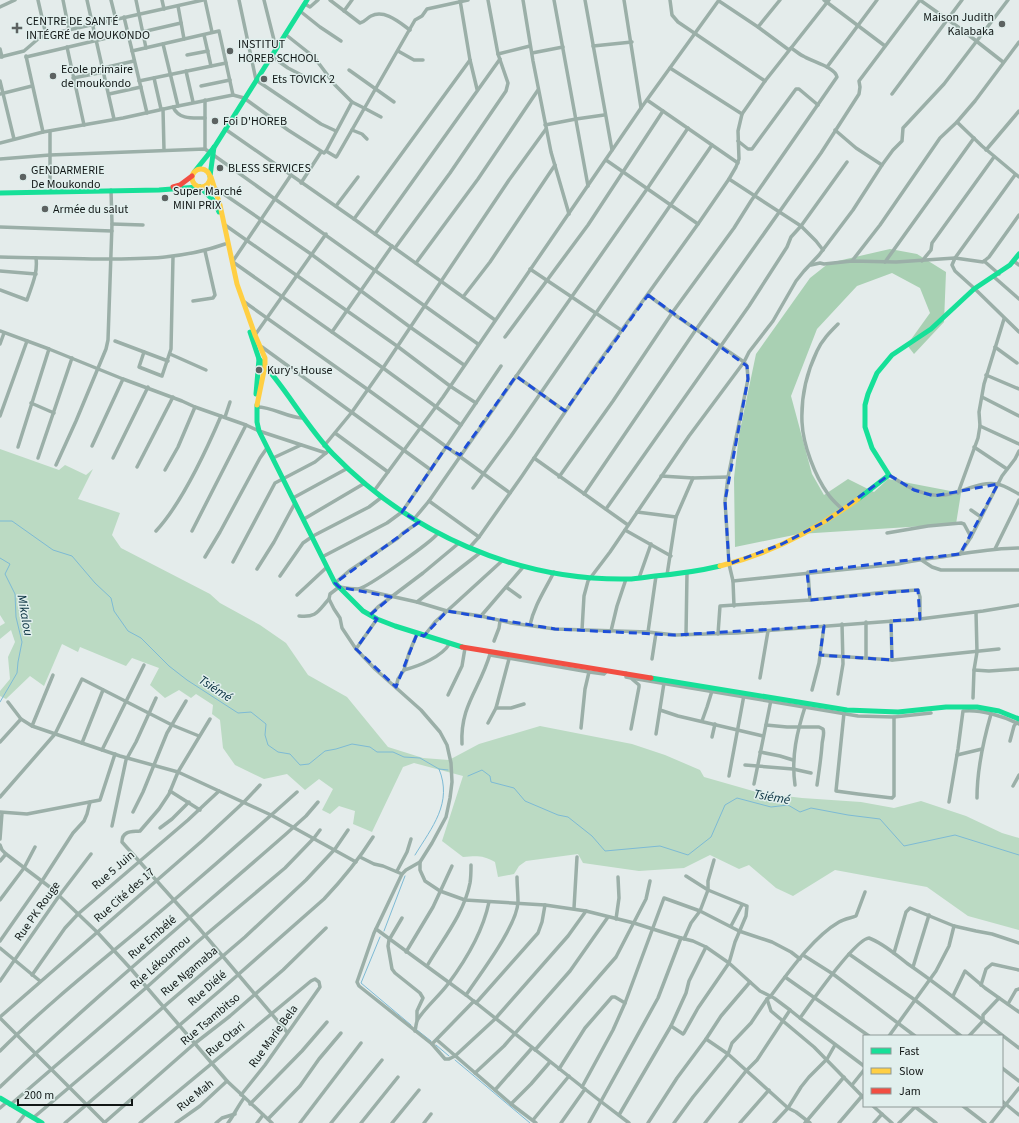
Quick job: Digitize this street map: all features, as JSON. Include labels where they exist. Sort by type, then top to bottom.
[{"type":"main road","points":[[306,2],[215,146],[209,151],[194,173],[194,183],[212,198],[217,207],[235,286],[258,358],[256,395],[259,431],[313,536],[335,583],[354,603],[377,619],[417,634],[465,648],[490,653],[626,673],[665,682],[712,690],[847,710],[885,713],[954,706],[972,706],[995,710],[1018,721]]},
{"type":"main road","points":[[0,193],[199,187],[208,185],[210,176],[209,151]]},
{"type":"main road","points":[[167,189],[180,185],[200,169],[205,170],[210,176],[225,225],[242,301],[255,335],[276,380]]},
{"type":"main road","points":[[258,358],[266,366],[302,418],[328,452],[374,491],[402,512],[438,533],[469,548],[503,560],[554,572],[591,577],[626,579],[687,573],[729,564],[794,539],[843,510],[889,475],[870,442],[865,425],[864,409],[866,398],[879,370],[892,355],[942,320],[975,289],[1017,264],[1019,254]]},
{"type":"main road","points":[[258,358],[265,358]]},
{"type":"main road","points":[[257,406],[266,366],[265,358]]},
{"type":"main road","points":[[0,1098],[34,1120],[42,1123]]},
{"type":"street","points":[[0,7],[14,0]]},
{"type":"street","points":[[38,0],[46,35]]},
{"type":"street","points":[[63,0],[69,30]]},
{"type":"street","points":[[87,0],[114,119]]},
{"type":"street","points":[[111,0],[116,20]]},
{"type":"street","points":[[136,0],[146,48]]},
{"type":"street","points":[[162,0],[164,9]]},
{"type":"street","points":[[0,50],[1,57],[24,52],[38,39],[46,35],[178,6],[185,2],[204,0],[212,32]]},
{"type":"street","points":[[239,0],[256,80],[320,124],[336,131]]},
{"type":"street","points":[[264,0],[276,48]]},
{"type":"street","points":[[306,2],[310,7],[318,0]]},
{"type":"street","points":[[330,0],[360,23],[371,16],[386,16],[394,19],[410,30]]},
{"type":"street","points":[[344,11],[352,0]]},
{"type":"street","points":[[0,142],[43,132],[123,118],[173,106],[233,95],[244,98],[320,152],[324,153],[326,151],[337,156],[415,20],[422,16],[427,9],[468,0]]},
{"type":"street","points":[[332,332],[375,270],[450,173],[503,98],[508,83],[498,54],[488,0]]},
{"type":"street","points":[[523,0],[545,125],[569,214]]},
{"type":"street","points":[[554,0],[588,186]]},
{"type":"street","points":[[585,0],[604,116],[612,151]]},
{"type":"street","points":[[624,0],[632,42],[635,78],[641,108]]},
{"type":"street","points":[[670,0],[672,14],[675,18],[694,33],[765,81]]},
{"type":"street","points":[[374,491],[436,407],[641,108],[719,0],[790,49],[827,67],[837,76],[754,196],[730,234],[672,314],[559,477]]},
{"type":"street","points":[[758,27],[780,0]]},
{"type":"street","points":[[827,67],[877,0]]},
{"type":"street","points":[[584,494],[836,130],[859,94],[859,81],[920,0],[1003,62]]},
{"type":"street","points":[[892,94],[946,19],[962,0]]},
{"type":"street","points":[[582,630],[584,596],[588,581],[661,476],[744,362],[749,352],[773,320],[789,291],[823,250],[853,210],[882,165],[902,141],[904,128],[944,84],[1008,0]]},
{"type":"street","points":[[460,1],[470,60],[478,89]]},
{"type":"street","points":[[469,548],[479,537],[621,330],[648,295],[729,179],[738,163],[739,158],[738,126],[742,114],[765,81],[826,1],[885,46]]},
{"type":"street","points":[[178,6],[184,39]]},
{"type":"street","points":[[300,11],[341,41]]},
{"type":"street","points":[[124,18],[147,112]]},
{"type":"street","points":[[142,32],[181,23]]},
{"type":"street","points":[[132,51],[219,31],[233,95]]},
{"type":"street","points":[[26,57],[128,33]]},
{"type":"street","points":[[285,34],[314,57],[335,85],[352,102],[381,117]]},
{"type":"street","points":[[204,35],[211,66]]},
{"type":"street","points":[[593,46],[632,42]]},
{"type":"street","points":[[852,261],[880,225],[940,138],[957,122],[975,101],[1019,42]]},
{"type":"street","points":[[164,44],[178,106]]},
{"type":"street","points":[[498,54],[530,46]]},
{"type":"street","points":[[67,47],[84,125]]},
{"type":"street","points":[[532,53],[563,47]]},
{"type":"street","points":[[187,56],[208,51]]},
{"type":"street","points":[[398,51],[414,60],[423,60]]},
{"type":"street","points":[[24,52],[43,132]]},
{"type":"street","points":[[271,56],[288,68],[311,80]]},
{"type":"street","points":[[375,234],[500,59]]},
{"type":"street","points":[[354,219],[470,60]]},
{"type":"street","points":[[73,78],[134,61]]},
{"type":"street","points":[[139,81],[226,63]]},
{"type":"street","points":[[670,68],[742,114]]},
{"type":"street","points":[[349,70],[394,102]]},
{"type":"street","points":[[186,72],[193,102]]},
{"type":"street","points":[[154,78],[162,109],[164,150]]},
{"type":"street","points":[[201,86],[230,80]]},
{"type":"street","points":[[0,81],[14,139]]},
{"type":"street","points":[[2,93],[32,86]]},
{"type":"street","points":[[109,94],[141,87]]},
{"type":"street","points":[[738,141],[748,149],[752,149],[796,90],[799,89],[818,105]]},
{"type":"street","points":[[416,263],[474,184],[538,90]]},
{"type":"street","points":[[205,100],[205,118],[209,151]]},
{"type":"street","points":[[647,100],[738,163]]},
{"type":"street","points":[[326,151],[352,102]]},
{"type":"street","points":[[173,106],[177,113],[183,116],[205,118]]},
{"type":"street","points":[[505,337],[588,225],[663,111]]},
{"type":"street","points":[[986,150],[1019,111]]},
{"type":"street","points":[[545,125],[576,119],[604,116]]},
{"type":"street","points":[[957,122],[986,150],[1017,176],[955,258],[952,265],[955,271],[1019,332]]},
{"type":"street","points":[[225,128],[495,320]]},
{"type":"street","points":[[335,583],[349,571],[398,538],[417,521],[459,456],[647,189],[688,128]]},
{"type":"street","points":[[324,446],[352,412],[383,368],[509,180],[546,129]]},
{"type":"street","points":[[352,130],[362,134],[367,139]]},
{"type":"street","points":[[836,130],[856,148],[882,165]]},
{"type":"street","points":[[50,131],[50,191]]},
{"type":"street","points":[[885,262],[974,138]]},
{"type":"street","points":[[473,488],[712,145]]},
{"type":"street","points":[[0,159],[50,155],[164,150],[209,151],[478,344]]},
{"type":"street","points":[[301,182],[320,152]]},
{"type":"street","points":[[922,261],[931,250],[932,243],[994,156]]},
{"type":"street","points":[[606,160],[698,224]]},
{"type":"street","points":[[606,509],[753,300],[787,247],[791,237],[801,226],[847,162]]},
{"type":"street","points":[[463,298],[490,262],[555,165]]},
{"type":"street","points":[[291,175],[232,261],[461,425]]},
{"type":"street","points":[[336,206],[358,177]]},
{"type":"street","points":[[729,179],[779,211],[791,221],[801,226],[823,250]]},
{"type":"street","points":[[214,187],[262,219],[464,365]]},
{"type":"street","points":[[56,465],[106,349],[109,336],[112,231],[111,190]]},
{"type":"street","points":[[810,265],[852,261],[922,261],[955,258],[981,262],[989,258],[1019,215]]},
{"type":"street","points":[[112,224],[143,225]]},
{"type":"street","points":[[225,225],[476,403]]},
{"type":"street","points":[[0,227],[112,231]]},
{"type":"street","points":[[255,335],[326,234]]},
{"type":"street","points":[[0,257],[110,259],[173,257],[205,251],[225,244]]},
{"type":"street","points":[[193,301],[213,298],[215,295],[205,251]]},
{"type":"street","points":[[819,255],[820,263]]},
{"type":"street","points":[[144,352],[139,366],[161,376],[170,354],[172,334],[173,257]]},
{"type":"street","points":[[0,290],[27,300],[36,274],[36,258]]},
{"type":"street","points":[[984,261],[996,276],[1019,299]]},
{"type":"street","points":[[530,268],[621,330]]},
{"type":"street","points":[[0,271],[36,274]]},
{"type":"street","points":[[648,295],[672,314],[697,329],[744,362],[747,366],[748,379],[728,477],[725,501],[729,564],[733,581],[734,606]]},
{"type":"street","points":[[242,301],[367,389],[510,493]]},
{"type":"street","points":[[958,493],[978,438],[980,426],[979,412],[986,375],[1004,319]]},
{"type":"street","points":[[838,324],[826,337],[818,350],[811,368],[802,407],[802,424],[815,470],[828,495],[843,510]]},
{"type":"street","points":[[0,344],[2,332],[259,431],[328,452]]},
{"type":"street","points":[[0,416],[27,341]]},
{"type":"street","points":[[114,341],[168,361]]},
{"type":"street","points":[[261,347],[431,470]]},
{"type":"street","points":[[995,347],[1017,363]]},
{"type":"street","points":[[18,446],[49,349]]},
{"type":"street","points":[[170,354],[206,370]]},
{"type":"street","points":[[38,458],[72,358]]},
{"type":"street","points":[[322,558],[388,523],[402,512],[501,366]]},
{"type":"street","points":[[986,375],[1019,389]]},
{"type":"street","points":[[516,376],[565,411]]},
{"type":"street","points":[[92,446],[123,379]]},
{"type":"street","points":[[113,458],[148,388]]},
{"type":"street","points":[[137,467],[173,397]]},
{"type":"street","points":[[982,397],[1019,416]]},
{"type":"street","points":[[156,530],[178,501],[230,402]]},
{"type":"street","points":[[31,403],[54,413]]},
{"type":"street","points":[[257,406],[302,418]]},
{"type":"street","points":[[165,470],[178,446],[195,407]]},
{"type":"street","points":[[192,532],[246,425]]},
{"type":"street","points":[[980,426],[1019,444]]},
{"type":"street","points":[[336,433],[388,472]]},
{"type":"street","points":[[273,458],[301,445]]},
{"type":"street","points":[[974,447],[1007,469]]},
{"type":"street","points":[[205,557],[267,448]]},
{"type":"street","points":[[960,554],[971,537],[1002,476],[1019,451]]},
{"type":"street","points":[[233,562],[275,483],[315,462],[328,452]]},
{"type":"street","points":[[534,458],[628,525]]},
{"type":"street","points":[[257,569],[274,542],[294,500],[348,468]]},
{"type":"street","points":[[889,475],[914,490],[925,494],[942,496],[958,493],[989,483],[998,484],[1019,494]]},
{"type":"street","points":[[661,476],[693,478],[728,477]]},
{"type":"street","points":[[667,575],[676,517],[693,478]]},
{"type":"street","points":[[304,519],[365,483]]},
{"type":"street","points":[[280,576],[303,543],[313,536],[369,507],[382,497]]},
{"type":"street","points":[[995,549],[1019,500]]},
{"type":"street","points":[[429,501],[479,537]]},
{"type":"street","points":[[971,510],[981,517]]},
{"type":"street","points":[[637,512],[676,517]]},
{"type":"street","points":[[887,533],[928,526],[961,523],[964,524],[971,537]]},
{"type":"street","points":[[624,530],[671,556]]},
{"type":"street","points":[[359,589],[421,548],[438,533]]},
{"type":"street","points":[[370,615],[458,543]]},
{"type":"street","points":[[639,578],[651,544]]},
{"type":"street","points":[[733,581],[808,572],[898,564],[920,559],[995,549],[1019,548]]},
{"type":"street","points":[[417,602],[481,552]]},
{"type":"street","points":[[920,559],[932,567],[941,570],[1019,570]]},
{"type":"street","points":[[424,636],[435,622],[503,560]]},
{"type":"street","points":[[481,616],[524,566]]},
{"type":"street","points":[[297,595],[327,567]]},
{"type":"street","points":[[530,625],[536,605],[554,572]]},
{"type":"street","points":[[808,572],[810,600]]},
{"type":"street","points":[[686,635],[687,573]]},
{"type":"street","points":[[648,632],[656,576]]},
{"type":"street","points":[[611,631],[620,593],[626,579]]},
{"type":"street","points":[[299,616],[314,616],[329,599],[330,594],[339,587],[359,589],[417,602],[447,611],[481,616],[500,621],[556,629],[648,632],[686,635],[768,631],[891,620],[920,619],[1019,605]]},
{"type":"street","points":[[506,587],[520,597]]},
{"type":"street","points":[[718,634],[719,607],[886,592],[918,590],[920,598],[920,619]]},
{"type":"street","points":[[329,599],[340,618],[342,628],[356,649],[375,669],[422,710],[440,732],[447,745],[451,762],[452,782],[446,817],[420,862],[402,874],[376,929],[357,980],[358,985],[432,1044],[446,1059],[449,1059],[495,1019],[568,936],[586,910]]},
{"type":"street","points":[[973,698],[974,670],[977,652],[976,612]]},
{"type":"street","points":[[356,649],[377,619]]},
{"type":"street","points":[[891,620],[892,660]]},
{"type":"street","points":[[494,641],[500,621]]},
{"type":"street","points":[[866,622],[866,658]]},
{"type":"street","points":[[838,694],[843,657],[842,624]]},
{"type":"street","points":[[812,690],[820,655],[824,626]]},
{"type":"street","points":[[760,678],[768,631]]},
{"type":"street","points":[[652,659],[656,633]]},
{"type":"street","points":[[396,687],[417,634]]},
{"type":"street","points":[[404,670],[413,668],[433,658],[446,649],[450,643]]},
{"type":"street","points":[[448,695],[462,666],[465,648]]},
{"type":"street","points":[[820,655],[892,660],[998,649]]},
{"type":"street","points":[[462,744],[461,730],[466,710],[472,693],[482,678],[490,653],[509,659],[589,672],[604,674],[607,671]]},
{"type":"street","points":[[488,723],[496,708],[509,659]]},
{"type":"street","points":[[102,750],[144,665]]},
{"type":"street","points":[[974,670],[999,671],[1019,669]]},
{"type":"street","points":[[581,728],[585,689],[589,672]]},
{"type":"street","points":[[626,673],[626,677],[665,682],[656,734]]},
{"type":"street","points":[[32,726],[53,675]]},
{"type":"street","points":[[631,678],[638,683],[639,687],[631,729]]},
{"type":"street","points":[[0,796],[55,734],[82,679],[172,725],[199,736]]},
{"type":"street","points":[[82,743],[103,690]]},
{"type":"street","points":[[702,721],[708,707],[712,690]]},
{"type":"street","points":[[729,776],[745,695]]},
{"type":"street","points":[[112,826],[128,758],[156,698]]},
{"type":"street","points":[[754,784],[771,699]]},
{"type":"street","points":[[133,812],[172,725],[186,701]]},
{"type":"street","points":[[8,702],[21,719],[32,726],[102,750],[178,772],[293,826],[356,862]]},
{"type":"street","points":[[496,708],[511,708],[524,704]]},
{"type":"street","points":[[795,785],[793,760],[799,727],[806,704],[844,713],[870,717],[894,717],[932,713]]},
{"type":"street","points":[[660,710],[686,718],[763,736]]},
{"type":"street","points":[[949,802],[963,711],[991,714],[1018,721],[1014,726],[1010,741]]},
{"type":"street","points":[[844,713],[836,790],[892,798],[894,796],[894,717]]},
{"type":"street","points":[[977,798],[977,779],[982,749],[991,714]]},
{"type":"street","points":[[0,742],[21,719]]},
{"type":"street","points":[[210,719],[178,772],[176,780],[159,809],[140,831],[131,830],[122,839],[123,844],[174,900],[287,1032]]},
{"type":"street","points":[[712,737],[715,724]]},
{"type":"street","points":[[766,725],[821,728],[824,732],[817,785]]},
{"type":"street","points":[[957,755],[982,749]]},
{"type":"street","points":[[760,752],[793,760]]},
{"type":"street","points":[[0,839],[1,813],[27,814],[90,802],[101,798],[115,754]]},
{"type":"street","points":[[745,765],[793,769],[811,773]]},
{"type":"street","points":[[1013,786],[1019,775]]},
{"type":"street","name":"Rue Cité des 17","points":[[0,1017],[244,802],[260,785]]},
{"type":"street","points":[[170,791],[200,810]]},
{"type":"street","name":"Rue 5 Juin","points":[[32,975],[78,914],[200,810],[218,791]]},
{"type":"street","points":[[0,1051],[17,1034],[174,900],[297,792]]},
{"type":"street","points":[[0,941],[73,833],[84,821],[90,802]]},
{"type":"street","points":[[160,828],[172,819],[189,802]]},
{"type":"street","name":"Rue Embélé","points":[[0,1087],[36,1053],[286,834],[293,826],[306,816],[318,802]]},
{"type":"street","name":"Rue Lékoumou","points":[[0,1108],[8,1104],[51,1069],[147,988],[285,868],[320,830]]},
{"type":"street","name":"Rue Ngamaba","points":[[34,1120],[69,1086],[104,1058],[274,911],[335,850],[348,830]]},
{"type":"street","name":"Rue Diélé","points":[[65,1123],[179,1026],[324,899],[336,887],[360,857],[373,837]]},
{"type":"street","points":[[397,871],[407,852],[411,839]]},
{"type":"street","points":[[0,846],[6,854],[42,881],[97,932],[163,1006],[211,1064],[250,1104],[272,1123]]},
{"type":"street","points":[[0,900],[24,868],[35,847]]},
{"type":"street","points":[[0,861],[6,854]]},
{"type":"street","name":"Rue PK Rouge","points":[[0,981],[59,896],[91,854]]},
{"type":"street","points":[[360,857],[374,864],[402,874]]},
{"type":"street","points":[[574,908],[576,857]]},
{"type":"street","points":[[589,1123],[658,998],[682,939],[691,923],[700,912],[708,890],[708,881],[714,860]]},
{"type":"street","points":[[420,862],[420,870],[425,881],[440,891],[465,900],[545,905],[586,910],[693,941],[706,947],[729,963],[768,998],[771,1011],[806,1039],[863,1097],[839,1123]]},
{"type":"street","points":[[427,966],[456,919],[465,900],[470,883],[471,865]]},
{"type":"street","points":[[406,952],[433,907],[452,866]]},
{"type":"street","points":[[671,1026],[683,1034],[684,1033],[698,1008],[729,963],[734,942],[748,908],[747,906],[708,890],[686,876]]},
{"type":"street","points":[[466,995],[512,923],[518,903],[517,877]]},
{"type":"street","points":[[616,919],[619,898],[618,877]]},
{"type":"street","points":[[495,1090],[616,957],[646,899],[650,881]]},
{"type":"street","points":[[674,1123],[728,1054],[732,1043],[751,1023],[768,998],[802,957],[830,929],[840,922],[856,916],[865,892]]},
{"type":"street","points":[[561,1123],[583,1088],[613,1030],[625,1003],[664,898],[700,912],[739,931],[772,942],[802,957],[832,974],[914,1035]]},
{"type":"street","points":[[417,1020],[449,982],[462,962],[486,917],[489,902]]},
{"type":"street","points":[[432,1044],[475,1002],[538,933],[542,922],[545,905]]},
{"type":"street","points":[[731,926],[742,905]]},
{"type":"street","points":[[894,953],[907,910],[912,908],[954,926],[992,934],[1019,943]]},
{"type":"street","points":[[913,967],[929,915]]},
{"type":"street","points":[[475,1073],[504,1046],[570,971],[608,917]]},
{"type":"street","points":[[402,918],[389,940],[388,946],[392,969],[420,993],[423,998],[418,1011],[415,1031]]},
{"type":"street","points":[[890,1035],[931,980],[949,946],[954,926]]},
{"type":"street","name":"Rue Tsambitso","points":[[105,1123],[194,1044],[255,994],[300,954],[326,928]]},
{"type":"street","points":[[376,929],[466,995],[629,1123]]},
{"type":"street","points":[[800,1018],[832,974],[849,954],[862,941],[868,938],[894,953],[953,996],[1001,1035]]},
{"type":"street","points":[[619,1115],[671,1026],[686,994],[689,981],[706,947]]},
{"type":"street","points":[[0,948],[40,981]]},
{"type":"street","points":[[849,954],[915,1000],[960,1035]]},
{"type":"street","points":[[981,985],[986,969],[992,964],[1019,970]]},
{"type":"street","points":[[953,996],[965,971],[981,985],[1019,1012]]},
{"type":"street","points":[[785,977],[816,997],[868,1035]]},
{"type":"street","name":"Rue Otari","points":[[140,1123],[311,981],[316,979],[318,980],[320,987]]},
{"type":"street","points":[[648,1123],[677,1078],[721,1016],[750,982]]},
{"type":"street","name":"Rue Marie Bela","points":[[228,1123],[236,1113],[242,1096],[320,987]]},
{"type":"street","points":[[1008,1004],[1016,990],[1019,988]]},
{"type":"street","points":[[559,1069],[584,1028],[612,997],[615,997],[625,1003]]},
{"type":"street","points":[[768,998],[774,998],[863,1065]]},
{"type":"street","points":[[970,1035],[982,1021],[983,1015],[999,998]]},
{"type":"street","points":[[705,1123],[746,1071],[757,1060],[790,1010]]},
{"type":"street","points":[[0,1017],[105,1123]]},
{"type":"street","points":[[250,1104],[302,1051],[327,1022]]},
{"type":"street","points":[[268,1119],[300,1086],[319,1059],[341,1033]]},
{"type":"street","points":[[1003,1036],[1019,1048]]},
{"type":"street","points":[[706,1039],[728,1054],[788,1108],[796,1112],[808,1122],[844,1077]]},
{"type":"street","points":[[436,1040],[511,1104],[536,1123]]},
{"type":"street","points":[[300,1123],[361,1043]]},
{"type":"street","points":[[774,1123],[788,1108],[809,1077],[827,1059],[835,1045]]},
{"type":"street","points":[[331,1123],[382,1060]]},
{"type":"street","points":[[511,1104],[550,1062]]},
{"type":"street","points":[[1003,1069],[1019,1081]]},
{"type":"street","points":[[852,1085],[863,1071]]},
{"type":"street","points":[[532,1120],[569,1076]]},
{"type":"street","points":[[361,1123],[398,1077]]},
{"type":"street","name":"Rue Mah","points":[[176,1123],[200,1106],[227,1081]]},
{"type":"street","points":[[991,1123],[1019,1088]]},
{"type":"street","points":[[392,1123],[419,1090]]},
{"type":"street","points":[[740,1123],[769,1090]]},
{"type":"street","points":[[1003,1102],[1019,1115]]},
{"type":"street","points":[[874,1107],[892,1123]]},
{"type":"street","points":[[899,1123],[914,1107]]},
{"type":"street","points":[[916,1107],[936,1123]]},
{"type":"street","points":[[964,1107],[985,1123]]},
{"type":"street","points":[[216,1123],[222,1118],[236,1113]]},
{"type":"street","points":[[18,1123],[25,1114]]},
{"type":"street","points":[[424,1123],[431,1114]]},
{"type":"street","points":[[874,1123],[882,1114]]},
{"type":"street","points":[[257,1123],[263,1115]]},
{"type":"highlighted area","points":[[648,295],[747,366],[748,379],[725,501],[729,564],[782,544],[826,521],[889,475],[914,490],[934,496],[998,484],[960,554],[807,572],[810,600],[918,590],[920,619],[891,621],[892,660],[820,655],[824,626],[675,635],[555,629],[447,611],[424,636],[417,634],[396,687],[356,649],[377,619],[370,615],[391,597],[339,587],[335,583],[419,522],[402,512],[446,447],[460,455],[516,376],[565,411]]},
{"type":"green space","points":[[890,249],[917,254],[946,272],[944,322],[914,354],[907,345],[930,313],[920,288],[892,273],[857,286],[817,329],[791,396],[812,474],[824,495],[848,479],[874,492],[888,479],[961,493],[956,524],[799,534],[735,547],[734,478],[739,435],[756,354],[810,278],[829,263]]},
{"type":"green space","points":[[0,449],[59,470],[65,465],[86,475],[93,469],[78,499],[120,513],[112,535],[121,548],[210,594],[220,603],[260,625],[286,643],[308,675],[347,697],[388,747],[423,758],[449,760],[479,744],[540,726],[632,744],[665,755],[700,770],[704,777],[760,793],[802,798],[861,802],[894,808],[921,801],[966,816],[1002,833],[1019,838],[1019,930],[968,916],[927,887],[835,870],[793,896],[776,888],[749,865],[739,869],[710,855],[684,868],[639,871],[583,863],[578,854],[526,861],[519,866],[514,874],[498,877],[495,862],[479,856],[463,857],[442,841],[463,776],[414,763],[403,767],[372,832],[353,824],[355,811],[339,806],[330,814],[322,810],[333,789],[319,779],[305,790],[287,774],[264,779],[235,765],[223,748],[220,720],[212,714],[213,705],[196,694],[191,698],[179,690],[165,698],[150,685],[159,668],[132,658],[126,666],[80,647],[78,652],[62,644],[44,686],[30,676],[6,699],[0,696],[0,691],[10,679],[8,657],[15,642],[11,630],[0,639],[0,626],[5,623],[0,615]]},
{"type":"waterway","name":"Tsiémé","points":[[0,521],[12,521],[53,550],[72,556],[95,583],[111,598],[114,611],[128,631],[141,638],[169,666],[187,680],[238,713],[251,712],[266,724],[265,735],[268,745],[278,752],[290,754],[300,765],[309,764],[325,751],[352,744],[370,747],[377,752],[393,752],[404,757],[420,758],[439,769],[448,770]]},
{"type":"waterway","name":"Mikalou","points":[[0,558],[10,564],[5,574],[15,594],[16,617],[22,642],[17,673],[0,702]]},
{"type":"waterway","points":[[415,855],[434,824],[442,804],[444,793],[443,781],[439,769]]},
{"type":"waterway","name":"Tsiémé","points":[[468,776],[482,770],[490,776],[491,782],[514,788],[525,801],[558,815],[568,817],[592,836],[605,851],[660,846],[688,855],[711,837],[725,805],[737,798],[771,807],[788,805],[800,812],[811,808],[880,819],[904,846],[955,835],[1019,855]]},
{"type":"waterway","points":[[384,931],[405,876]]},
{"type":"waterway","points":[[380,937],[361,983],[411,1025]]},
{"type":"waterway","points":[[417,1030],[431,1041]]},
{"type":"waterway","points":[[436,1045],[449,1056]]},
{"type":"waterway","points":[[455,1060],[530,1123]]},
{"type":"traffic: fast","points":[[195,171],[215,146],[307,0]]},
{"type":"traffic: fast","points":[[210,176],[214,147]]},
{"type":"traffic: fast","points":[[0,193],[159,190],[198,187]]},
{"type":"traffic: fast","points":[[200,187],[214,201],[219,212]]},
{"type":"traffic: fast","points":[[858,499],[889,475],[872,448],[865,427],[865,405],[877,373],[892,355],[931,329],[974,289],[1010,265],[1019,254]]},
{"type":"traffic: fast","points":[[250,332],[259,359],[256,394]]},
{"type":"traffic: fast","points":[[259,359],[323,443],[363,482],[396,507],[431,529],[467,547],[506,561],[545,571],[586,577],[635,579],[720,566]]},
{"type":"traffic: fast","points":[[257,405],[257,422],[259,431],[335,583],[363,611],[377,619],[462,647]]},
{"type":"traffic: fast","points":[[651,678],[847,710],[898,712],[946,707],[977,707],[999,711],[1019,719]]},
{"type":"traffic: fast","points":[[0,1098],[42,1123]]},
{"type":"traffic: slow","points":[[197,169],[205,169],[210,174],[210,178],[208,185],[205,187],[197,187],[192,182],[192,174],[197,169]]},
{"type":"traffic: slow","points":[[211,177],[220,205],[237,284],[255,335],[265,358],[265,366],[257,405]]},
{"type":"traffic: slow","points":[[720,566],[757,555],[792,539],[810,530],[858,499]]},
{"type":"traffic: jam","points":[[173,187],[180,185],[192,176]]},
{"type":"traffic: jam","points":[[462,647],[651,678]]},
{"type":"place","name":"Maison Judith Kalabaka","points":[[1002,24]]},
{"type":"place","name":"CENTRE DE SANTÉ INTÉGRÉ de MOUKONDO","points":[[17,28]]},
{"type":"place","name":"INSTITUT HOREB SCHOOL","points":[[230,51]]},
{"type":"place","name":"Ecole primaire de moukondo","points":[[53,76]]},
{"type":"place","name":"Ets TOVICK 2","points":[[264,79]]},
{"type":"place","name":"Foi D'HOREB","points":[[215,121]]},
{"type":"place","name":"BLESS SERVICES","points":[[220,168]]},
{"type":"place","name":"GENDARMERIE De Moukondo","points":[[23,177]]},
{"type":"place","name":"Super Marché MINI PRIX","points":[[165,198]]},
{"type":"place","name":"Armée du salut","points":[[45,209]]},
{"type":"place","name":"Kury's House","points":[[259,370]]}]
